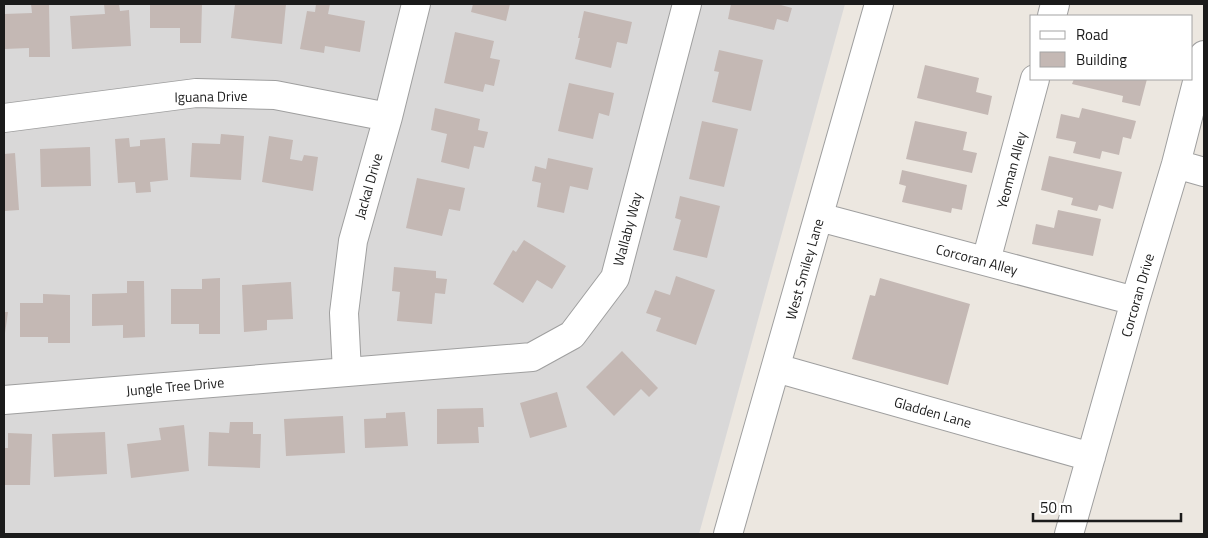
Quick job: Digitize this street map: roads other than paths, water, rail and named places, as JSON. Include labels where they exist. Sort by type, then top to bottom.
[{"type":"street","name":"Jackal Drive","points":[[347,372],[344,313],[353,240],[388,117],[416,4]]},
{"type":"street","name":"Wallaby Way","points":[[347,372],[532,357],[572,335],[614,278],[687,4]]},
{"type":"street","name":"West Smiley Lane","points":[[728,534],[879,4]]},
{"type":"street","name":"Corcoran Drive","points":[[1069,534],[1176,164],[1204,55]]},
{"type":"street","name":"Yeoman Alley","points":[[986,261],[1035,80]]},
{"type":"street","name":"Iguana Drive","points":[[4,118],[196,93],[275,95],[388,117]]},
{"type":"street","points":[[1176,164],[1204,172]]},
{"type":"street","name":"Corcoran Alley","points":[[819,217],[1135,301]]},
{"type":"street","name":"Gladden Lane","points":[[776,368],[1091,457]]},
{"type":"street","name":"Jungle Tree Drive","points":[[4,400],[347,372]]}]
